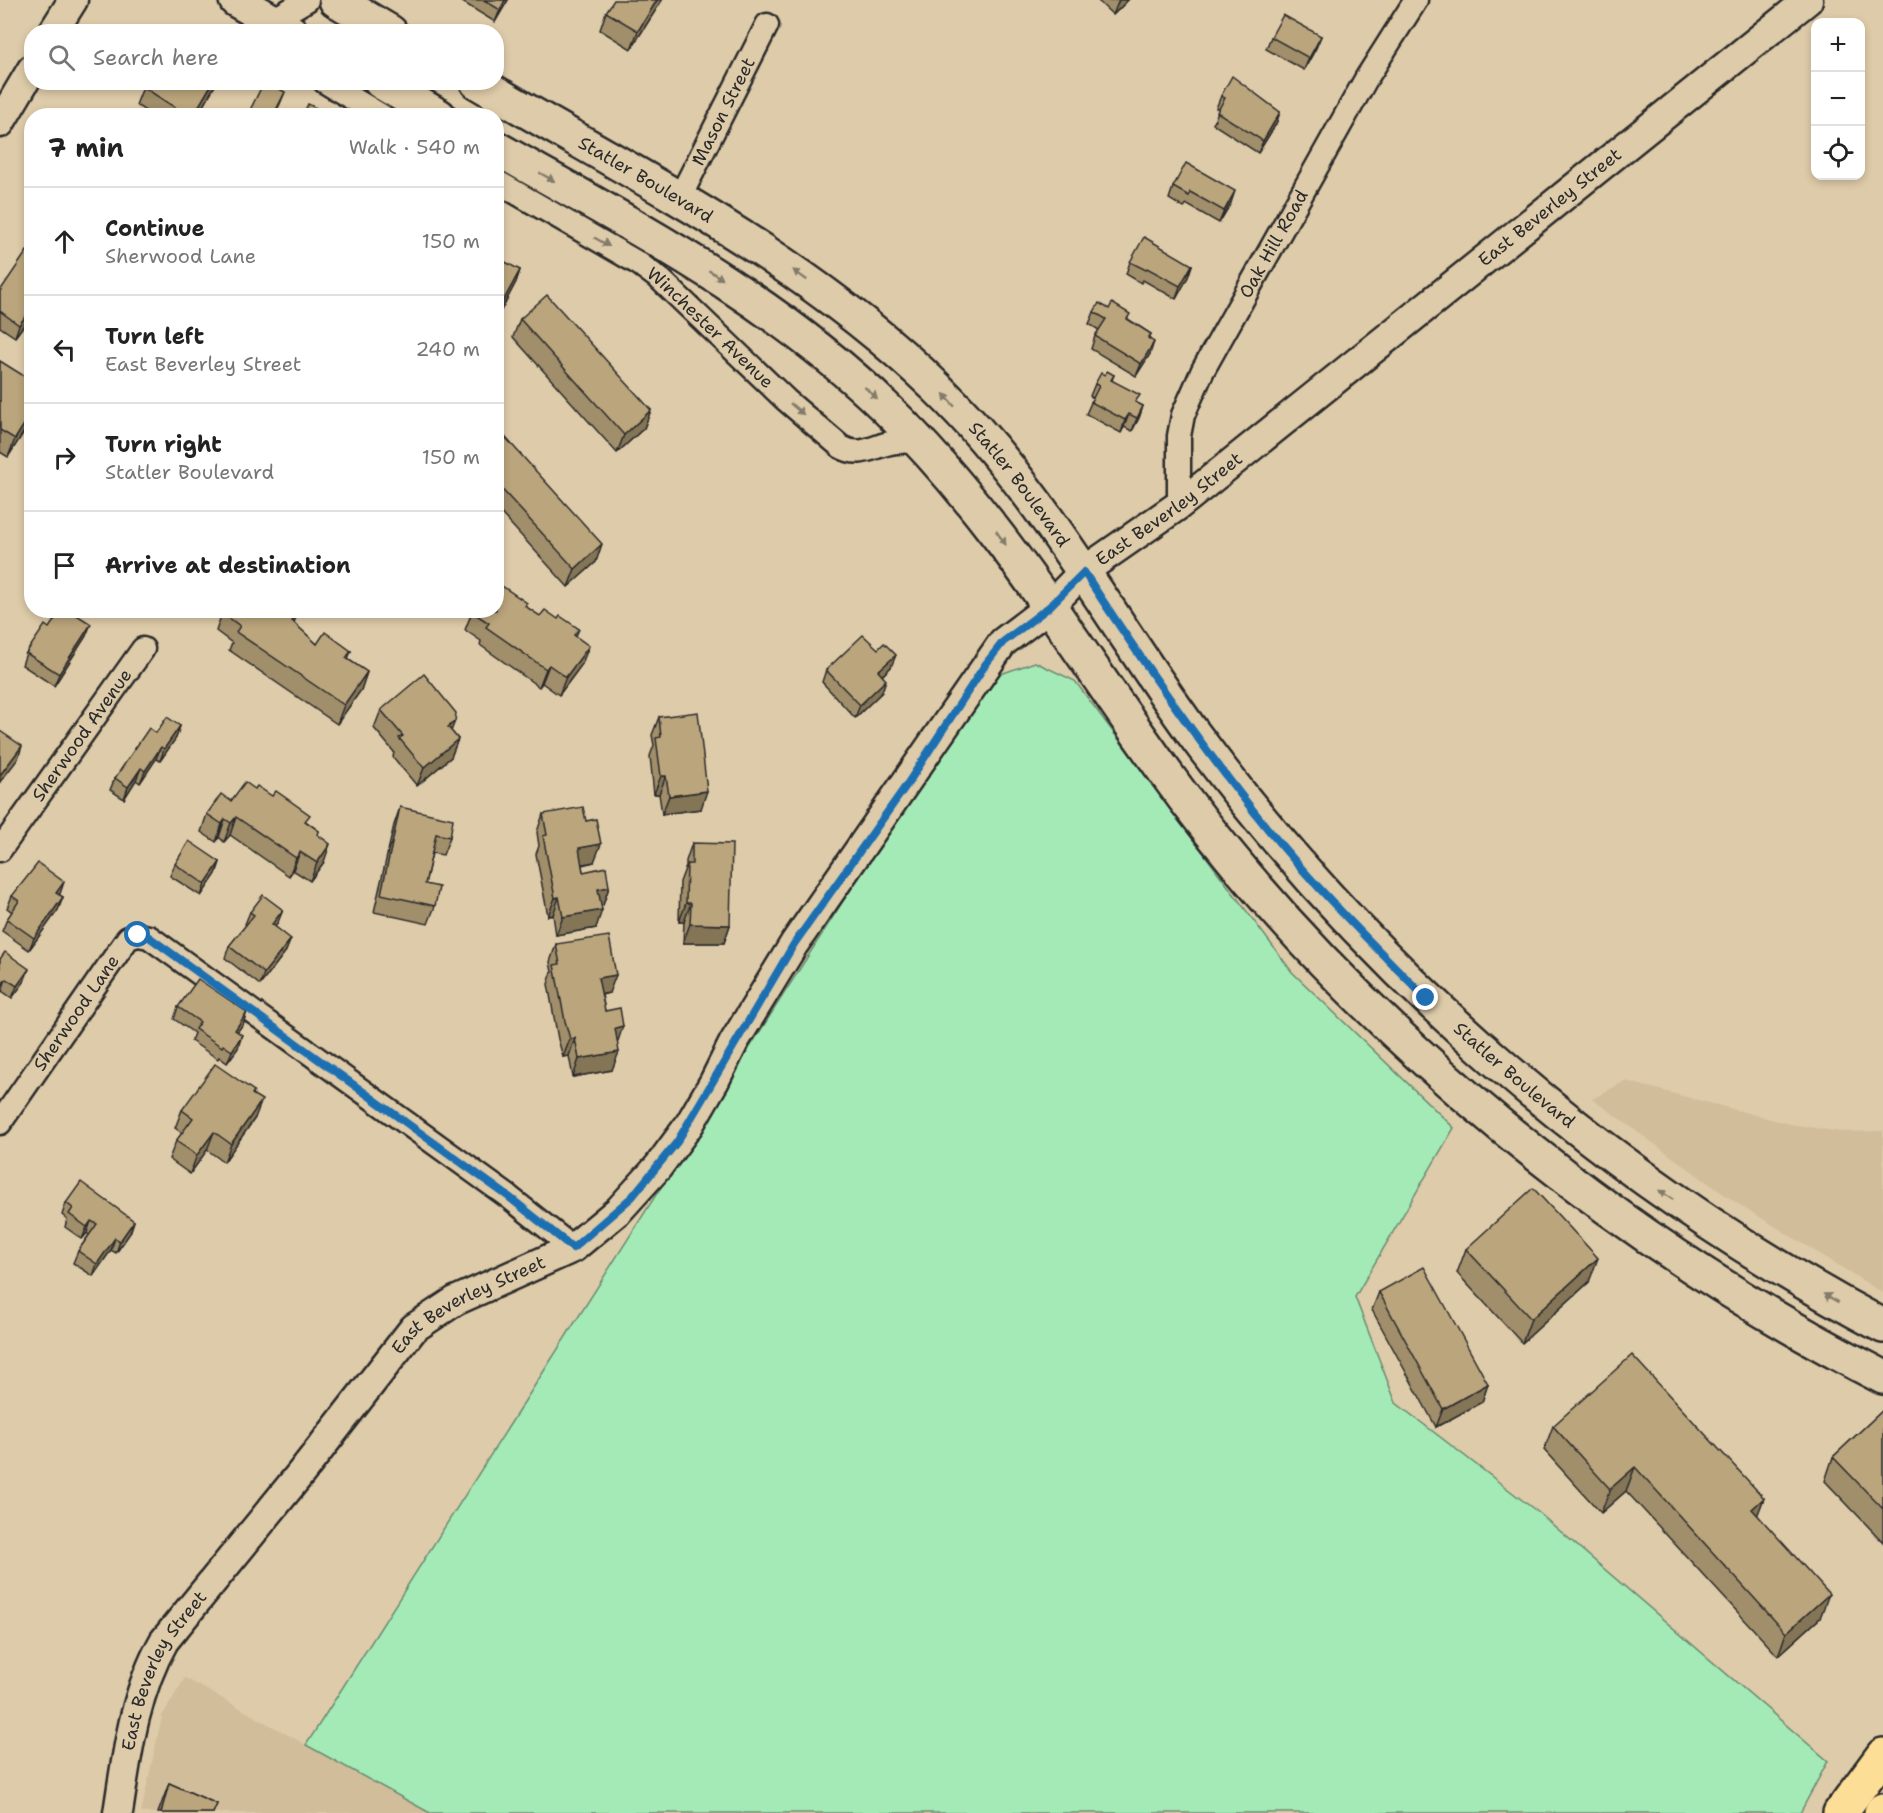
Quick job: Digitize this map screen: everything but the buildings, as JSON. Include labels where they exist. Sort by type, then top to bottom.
[{"type":"main road","points":[[236,0],[273,24]]},
{"type":"main road","points":[[336,0],[376,24]]},
{"type":"main road","points":[[395,90],[425,108]]},
{"type":"main road","name":"Statler Boulevard","points":[[491,90],[759,247],[827,295],[939,390],[1017,482],[1084,572],[1194,734],[1268,830],[1363,934],[1426,998],[1524,1085],[1658,1189],[1774,1265],[1883,1326]]},
{"type":"main road","points":[[504,153],[681,254],[763,305],[843,368],[921,442],[985,515],[1185,799],[1223,846],[1325,960],[1419,1052],[1543,1160],[1635,1227],[1770,1315],[1883,1377]]},
{"type":"main road","points":[[1840,1813],[1883,1755]]},
{"type":"street","points":[[58,24],[73,0]]},
{"type":"street","points":[[283,24],[307,0]]},
{"type":"street","name":"Oak Hill Road","points":[[1179,505],[1179,436],[1183,415],[1203,370],[1366,78],[1416,0]]},
{"type":"street","name":"East Beverley Street","points":[[118,1813],[135,1712],[148,1671],[164,1641],[301,1473],[414,1328],[455,1301],[573,1248],[619,1210],[665,1159],[714,1082],[734,1041],[794,944],[908,783],[985,665],[1003,642],[1049,607],[1084,572],[1179,505],[1808,0]]},
{"type":"street","name":"Mason Street","points":[[679,199],[766,25]]},
{"type":"street","points":[[0,123],[24,82]]},
{"type":"street","points":[[338,90],[369,108]]},
{"type":"street","name":"Winchester Avenue","points":[[504,186],[638,263],[661,280],[786,400],[841,447],[849,451],[867,452],[896,442],[921,442]]},
{"type":"street","name":"Sherwood Avenue","points":[[0,850],[143,649]]},
{"type":"street","name":"Sherwood Lane","points":[[0,1123],[128,939],[143,935],[149,937],[501,1191],[573,1248]]},
{"type":"shaded area","points":[[1625,1081],[1790,1124],[1841,1132],[1883,1131],[1883,1293],[1732,1200],[1592,1099]]},
{"type":"shaded area","points":[[185,1678],[430,1813],[141,1813],[162,1716]]},
{"type":"green space","points":[[1035,662],[1075,681],[1292,972],[1454,1128],[1355,1297],[1396,1403],[1539,1513],[1828,1761],[1800,1813],[430,1813],[306,1745],[843,901],[998,675]]},
{"type":"route","points":[[138,935],[149,937],[509,1197],[573,1248],[632,1197],[677,1142],[714,1082],[734,1041],[823,899],[908,783],[985,665],[1003,642],[1049,607],[1084,572],[1127,639],[1194,734],[1268,830],[1363,934],[1426,998]]}]
